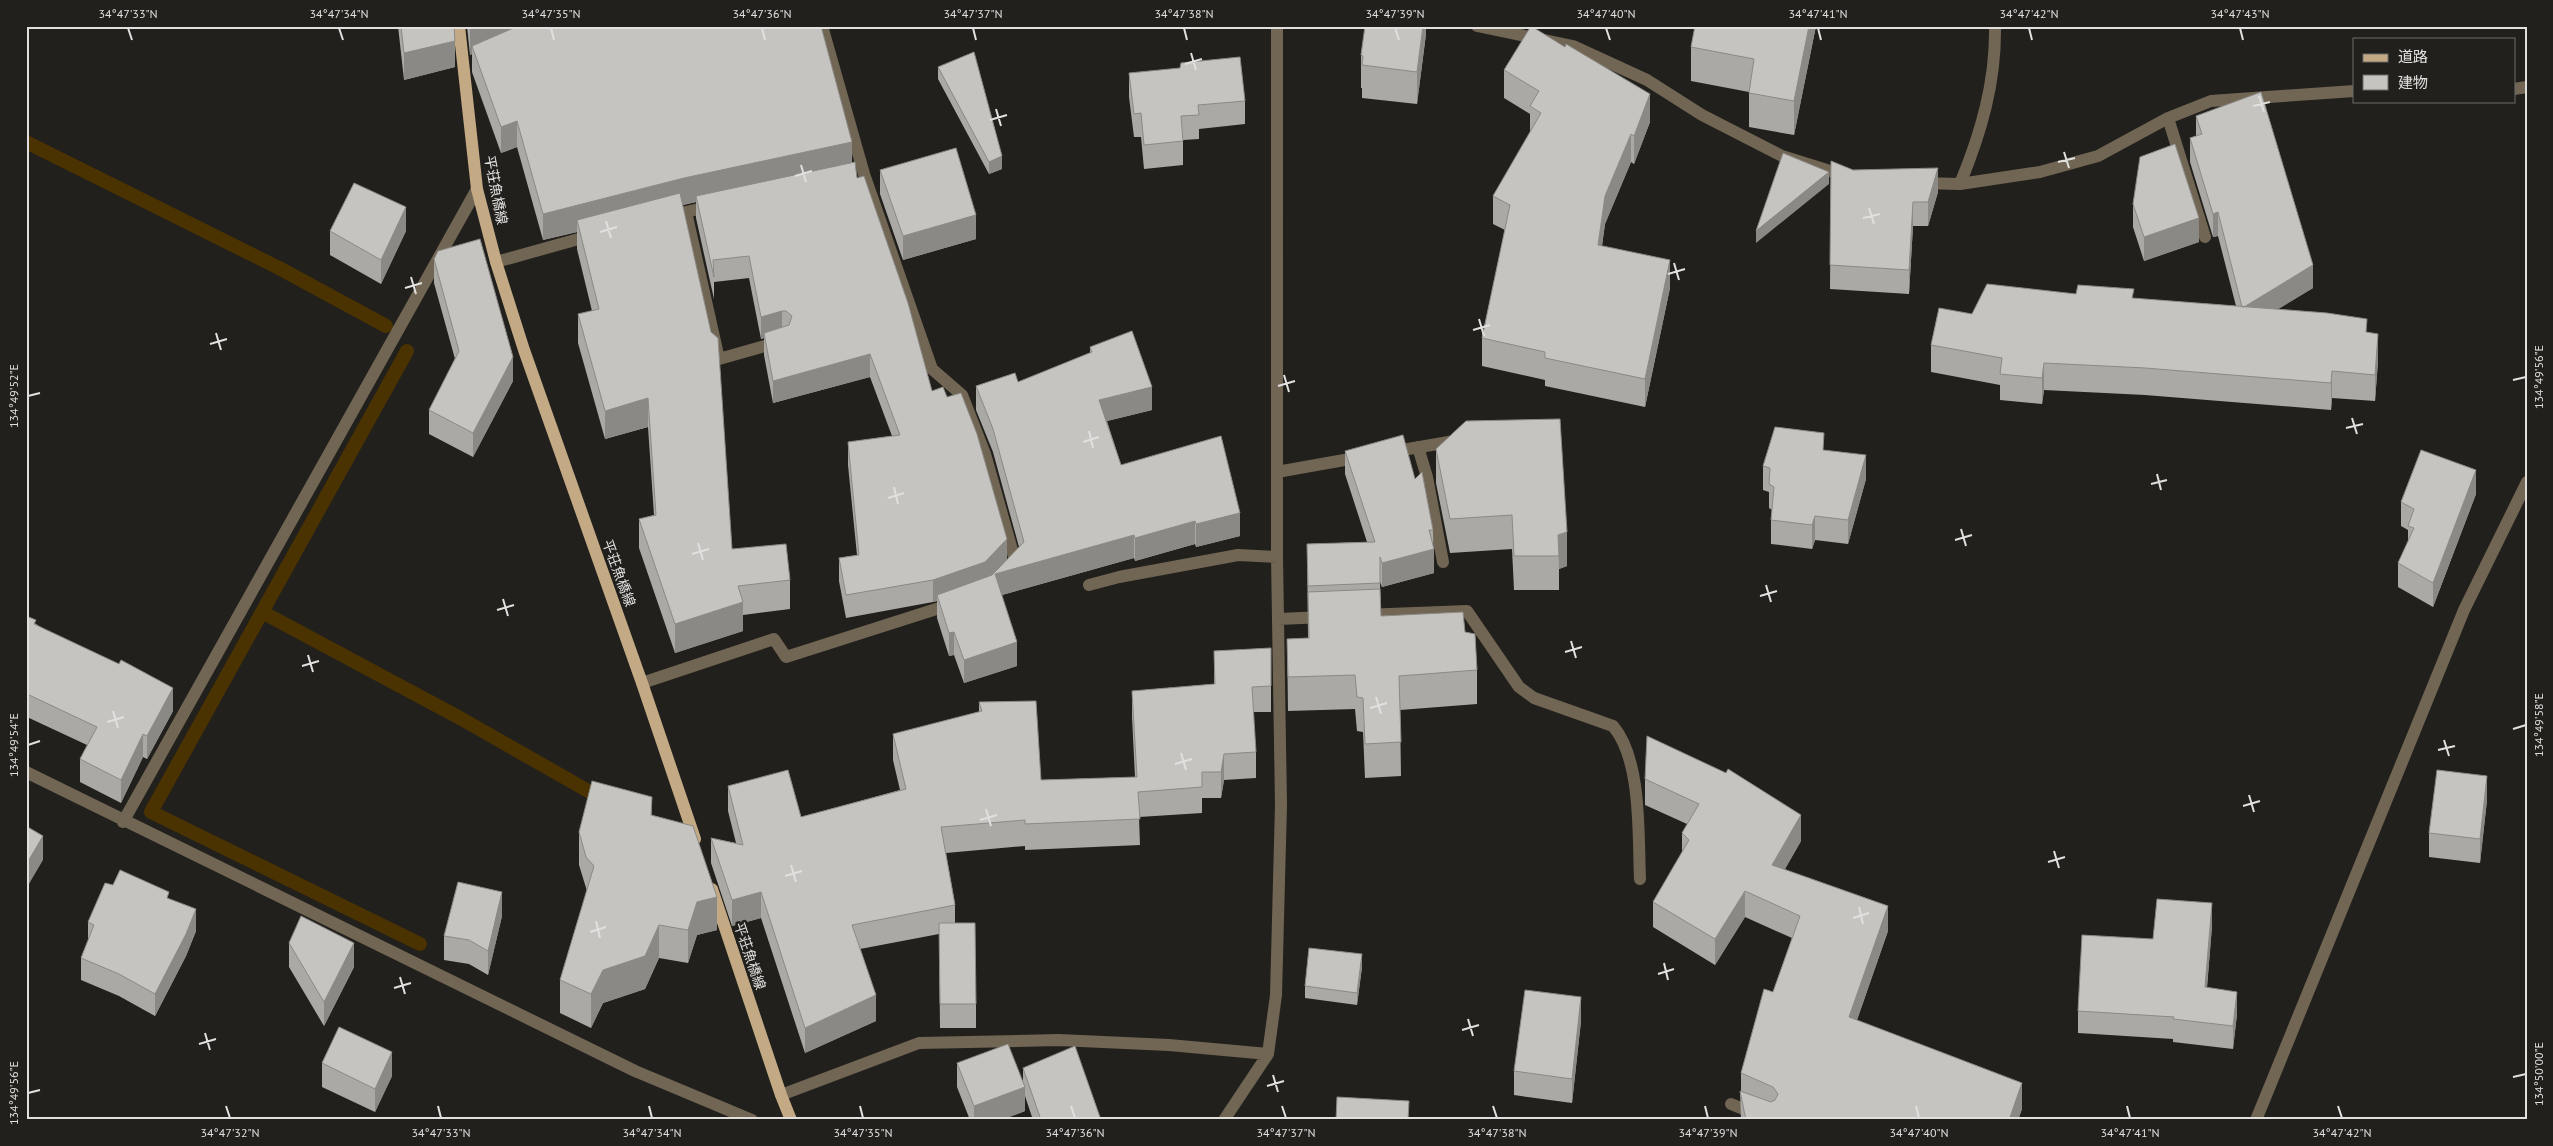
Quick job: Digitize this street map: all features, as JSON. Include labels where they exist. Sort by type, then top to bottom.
[{"type":"main road","name":"平荘魚橋線","points":[[458,26],[468,65],[477,189],[496,262],[524,350],[642,683],[699,852]]},
{"type":"main road","name":"平荘魚橋線","points":[[708,880],[781,1095],[792,1120]]},
{"type":"street","points":[[822,26],[859,175],[932,369],[962,395],[985,454],[1016,564],[1003,578]]},
{"type":"street","points":[[1224,1120],[1268,1054],[1276,995],[1280,862],[1277,557],[1277,26]]},
{"type":"street","points":[[1477,26],[1573,46],[1647,80],[1702,115],[1782,156],[1856,180]]},
{"type":"street","points":[[1960,184],[1987,109],[1996,51],[1996,26]]},
{"type":"street","points":[[1904,182],[1960,184],[2040,172],[2098,156],[2168,118],[2211,101],[2353,91]]},
{"type":"street","points":[[2168,118],[2205,237]]},
{"type":"street","points":[[123,822],[477,189]]},
{"type":"street","points":[[657,219],[723,204]]},
{"type":"street","points":[[686,212],[719,359],[784,341]]},
{"type":"street","points":[[496,262],[609,231]]},
{"type":"street","points":[[1278,472],[1470,439]]},
{"type":"street","points":[[1418,447],[1427,477],[1443,562]]},
{"type":"street","points":[[2256,1120],[2464,610],[2527,482]]},
{"type":"street","points":[[1089,585],[1119,577],[1238,555],[1277,557]]},
{"type":"street","points":[[642,683],[774,639],[786,657],[964,600]]},
{"type":"street","points":[[1279,620],[1467,611],[1519,687],[1534,698],[1613,726],[1624,744],[1634,781],[1640,880]]},
{"type":"street","points":[[26,772],[123,822],[635,1071],[752,1120]]},
{"type":"street","points":[[781,1095],[919,1043],[1059,1040],[1169,1045],[1268,1054]]},
{"type":"street","points":[[1731,1104],[1770,1120]]},
{"type":"building","points":[[401,26],[454,26],[455,41],[404,53]]},
{"type":"building","points":[[518,26],[821,26],[852,142],[684,178],[543,214],[517,121],[501,127],[472,46]]},
{"type":"building","points":[[1365,26],[1423,26],[1417,72],[1362,65],[1363,56],[1361,55]]},
{"type":"building","points":[[1531,26],[1565,47],[1566,44],[1650,94],[1634,136],[1631,134],[1605,196],[1598,245],[1670,260],[1645,379],[1545,358],[1545,352],[1482,338],[1510,205],[1493,196],[1541,113],[1530,106],[1539,91],[1504,70]]},
{"type":"building","points":[[1695,26],[1809,26],[1794,101],[1749,93],[1754,59],[1691,47]]},
{"type":"building","points":[[974,52],[1002,156],[989,162],[938,67]]},
{"type":"building","points":[[1240,57],[1245,101],[1198,105],[1199,115],[1181,116],[1183,141],[1144,145],[1141,113],[1134,114],[1129,73],[1180,68],[1181,63]]},
{"type":"building","points":[[2261,92],[2313,265],[2242,307],[2218,212],[2213,214],[2190,138],[2202,134],[2196,116]]},
{"type":"building","points":[[2175,144],[2199,218],[2144,237],[2133,204],[2140,157]]},
{"type":"building","points":[[956,148],[976,215],[903,236],[880,170]]},
{"type":"building","points":[[1783,153],[1829,172],[1756,231]]},
{"type":"building","points":[[1831,161],[1853,170],[1938,168],[1928,202],[1913,202],[1909,270],[1830,265]]},
{"type":"building","points":[[855,162],[857,178],[864,176],[908,303],[932,391],[943,387],[947,397],[961,393],[977,434],[1007,539],[985,562],[933,580],[846,595],[839,558],[859,555],[848,442],[900,435],[870,354],[773,381],[764,333],[789,325],[792,316],[786,311],[782,311],[761,317],[749,256],[713,260],[714,277],[696,196]]},
{"type":"building","points":[[354,183],[406,207],[381,260],[330,231]]},
{"type":"building","points":[[680,193],[711,332],[718,338],[732,549],[786,544],[790,580],[738,586],[743,602],[675,624],[639,519],[656,515],[648,398],[605,411],[578,314],[599,309],[577,220]]},
{"type":"building","points":[[480,239],[513,357],[473,433],[429,410],[459,351],[434,259],[438,251]]},
{"type":"building","points":[[1987,284],[2076,294],[2078,285],[2134,289],[2132,298],[2327,313],[2367,319],[2366,332],[2378,334],[2375,375],[2332,371],[2331,383],[2145,368],[2044,363],[2042,378],[2000,374],[2002,358],[1931,345],[1939,308],[1972,314]]},
{"type":"building","points":[[1132,331],[1152,387],[1099,400],[1121,465],[1221,436],[1240,513],[1196,524],[1195,521],[1135,538],[1134,535],[995,574],[1017,642],[964,660],[954,632],[949,633],[937,595],[992,575],[1024,542],[993,429],[976,386],[1015,373],[1018,382],[1092,352],[1090,347]]},
{"type":"building","points":[[1560,419],[1567,532],[1558,535],[1559,556],[1514,556],[1512,515],[1450,519],[1436,449],[1466,421]]},
{"type":"building","points":[[1775,427],[1824,433],[1823,450],[1866,455],[1848,520],[1815,516],[1812,525],[1771,520],[1774,487],[1769,484],[1770,468],[1763,466]]},
{"type":"building","points":[[1403,435],[1415,479],[1422,472],[1433,530],[1429,530],[1434,549],[1382,563],[1380,557],[1380,583],[1308,586],[1307,544],[1375,542],[1345,451]]},
{"type":"building","points":[[2421,450],[2476,470],[2433,583],[2398,563],[2414,528],[2408,526],[2414,509],[2401,502]]},
{"type":"building","points":[[1380,589],[1381,616],[1463,612],[1465,632],[1475,634],[1477,670],[1399,676],[1401,742],[1365,744],[1363,698],[1357,697],[1355,675],[1288,677],[1287,639],[1309,638],[1308,592]]},
{"type":"building","points":[[26,616],[36,620],[34,624],[119,664],[121,660],[173,688],[147,736],[143,734],[121,780],[80,759],[97,727],[26,695]]},
{"type":"building","points":[[1271,648],[1271,686],[1252,687],[1256,752],[1224,754],[1221,772],[1202,772],[1202,787],[1138,792],[1140,819],[1025,824],[1025,820],[941,827],[955,905],[852,925],[876,995],[805,1028],[761,892],[732,900],[711,838],[743,845],[728,786],[788,770],[801,817],[906,789],[893,734],[982,711],[979,702],[1036,701],[1041,780],[1137,777],[1132,691],[1215,684],[1214,651]]},
{"type":"building","points":[[1647,736],[1726,773],[1728,769],[1801,815],[1772,865],[1888,906],[1849,1017],[2022,1083],[2009,1120],[1746,1120],[1740,1091],[1771,1102],[1775,1100],[1778,1094],[1773,1087],[1741,1073],[1764,989],[1773,992],[1800,916],[1745,891],[1715,939],[1653,902],[1689,840],[1682,833],[1699,804],[1645,779]]},
{"type":"building","points":[[2437,770],[2487,776],[2480,839],[2429,833]]},
{"type":"building","points":[[592,781],[652,797],[651,815],[693,826],[717,897],[697,902],[688,930],[659,925],[645,956],[603,970],[591,994],[560,980],[594,866],[586,857],[579,832]]},
{"type":"building","points":[[26,826],[43,836],[26,865]]},
{"type":"building","points":[[120,870],[169,892],[167,898],[196,909],[186,934],[155,994],[119,974],[81,958],[94,925],[88,922],[105,883],[113,885]]},
{"type":"building","points":[[458,882],[502,892],[488,951],[469,940],[444,936]]},
{"type":"building","points":[[2157,899],[2212,903],[2205,987],[2237,992],[2233,1026],[2173,1019],[2174,1017],[2078,1011],[2082,935],[2153,939]]},
{"type":"building","points":[[301,916],[354,943],[324,1002],[289,943]]},
{"type":"building","points":[[939,923],[975,923],[976,1004],[940,1004]]},
{"type":"building","points":[[1309,948],[1362,954],[1357,993],[1305,986]]},
{"type":"building","points":[[1525,990],[1581,997],[1572,1079],[1514,1071]]},
{"type":"building","points":[[339,1027],[392,1052],[375,1089],[322,1063]]},
{"type":"building","points":[[1008,1044],[1025,1087],[974,1106],[957,1063]]},
{"type":"building","points":[[1075,1046],[1101,1120],[1041,1120],[1023,1068]]},
{"type":"building","points":[[1337,1097],[1409,1101],[1408,1120],[1336,1120]]},
{"type":"waterway","points":[[26,142],[279,268],[386,326]]},
{"type":"waterway","points":[[407,351],[151,812],[420,944]]},
{"type":"waterway","points":[[262,612],[460,718],[604,800]]}]
